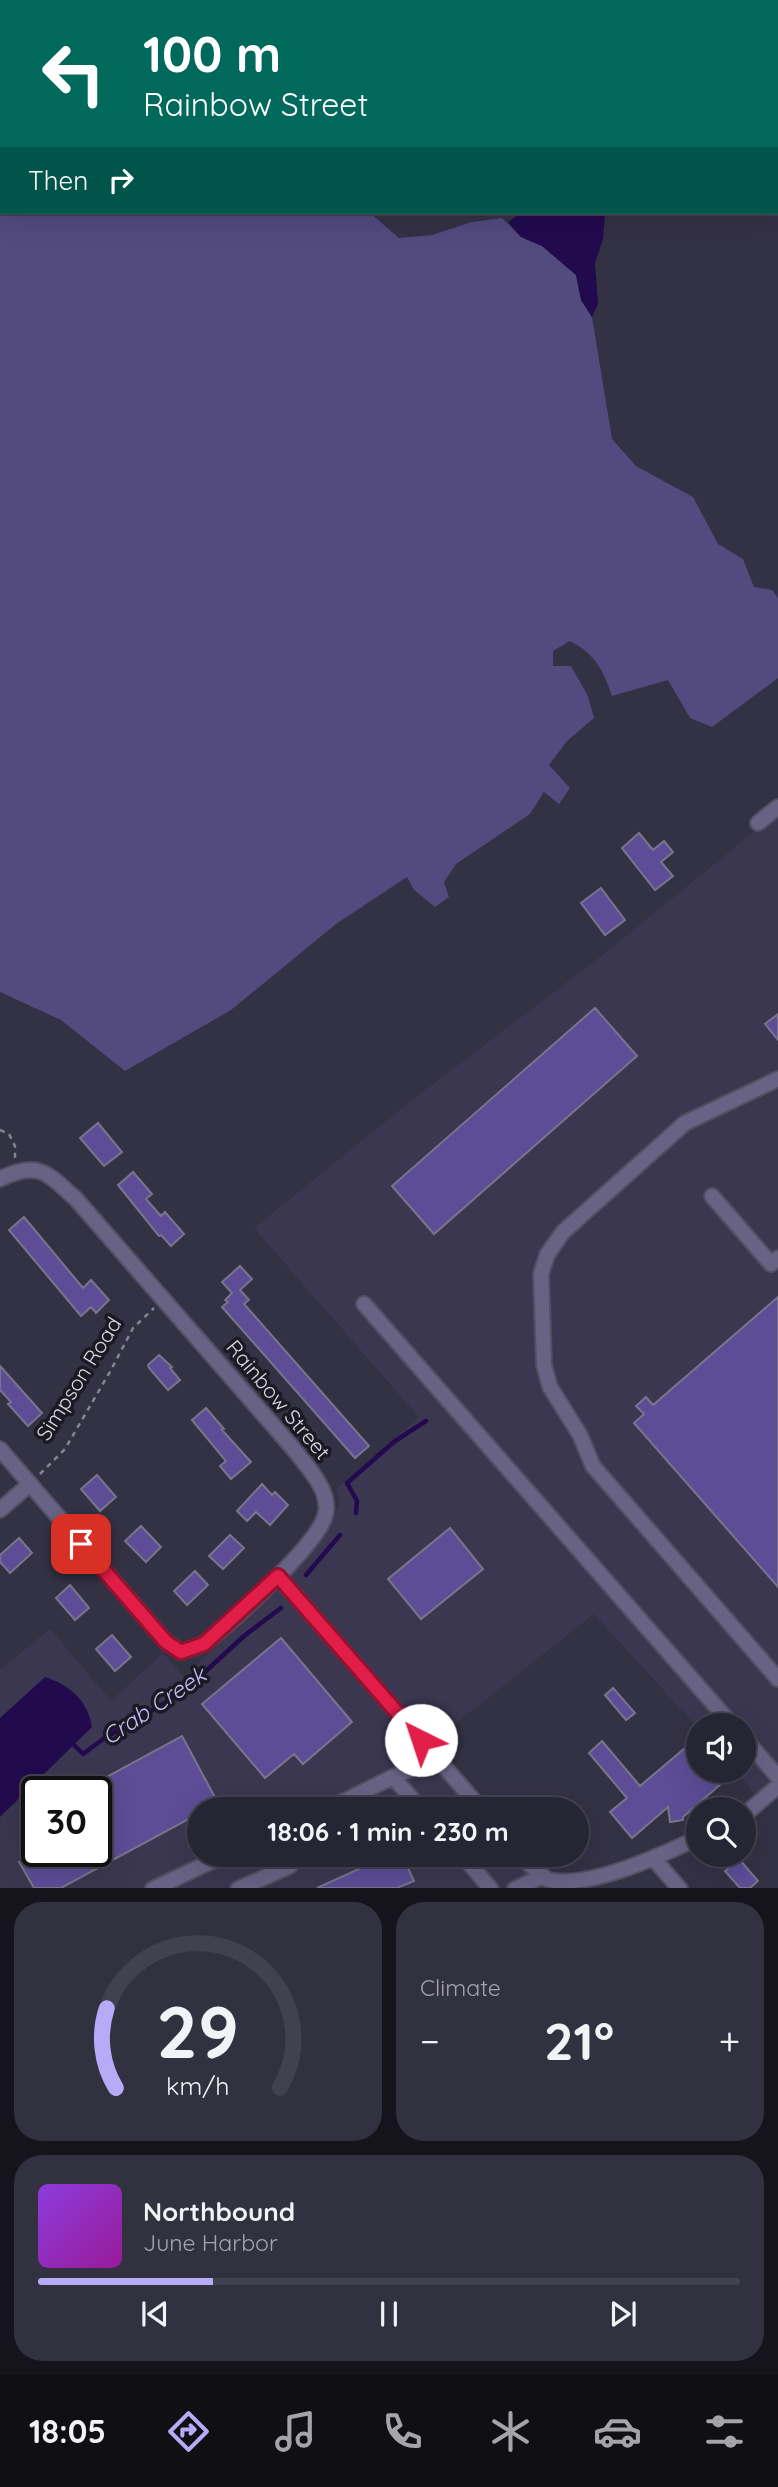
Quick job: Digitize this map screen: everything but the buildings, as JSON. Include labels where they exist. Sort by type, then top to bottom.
[{"type":"street","points":[[758,823],[778,807]]},
{"type":"street","points":[[778,1079],[685,1123],[563,1232],[547,1255],[541,1274],[544,1365],[550,1387],[580,1435],[593,1466],[778,1679]]},
{"type":"street","name":"Rainbow Street","points":[[0,1179],[18,1170],[46,1171],[76,1199],[291,1446],[323,1488],[326,1515],[312,1538],[278,1576],[204,1644],[181,1652],[166,1642],[30,1484]]},
{"type":"street","points":[[712,1196],[771,1264],[778,1258]]},
{"type":"street","points":[[364,1304],[722,1713]]},
{"type":"street","points":[[0,1449],[30,1484],[0,1510]]},
{"type":"street","points":[[278,1576],[471,1797]]},
{"type":"street","points":[[756,1752],[778,1777]]},
{"type":"street","points":[[352,1797],[436,1757]]},
{"type":"street","points":[[393,1777],[411,1797]]},
{"type":"street","points":[[756,1805],[778,1786]]},
{"type":"street","points":[[533,1867],[548,1880],[569,1884],[603,1880],[686,1844]]},
{"type":"street","points":[[654,1859],[680,1888]]},
{"type":"street","points":[[153,1888],[199,1867]]},
{"type":"street","points":[[238,1888],[288,1867]]},
{"type":"street","points":[[472,1867],[491,1888]]},
{"type":"street","points":[[515,1888],[543,1876]]},
{"type":"path","points":[[0,1130],[9,1134],[15,1146],[15,1159]]},
{"type":"path","name":"Simpson Road","points":[[30,1484],[65,1449],[133,1328],[164,1299]]},
{"type":"shaded area","points":[[0,214],[371,214],[399,238],[432,235],[472,222],[502,218],[521,237],[542,246],[576,275],[581,300],[592,317],[612,439],[636,466],[693,497],[718,544],[743,559],[754,587],[772,590],[778,598],[778,678],[712,727],[690,718],[668,680],[612,696],[602,671],[586,652],[570,641],[553,651],[553,666],[571,666],[588,696],[594,718],[567,741],[549,765],[570,788],[559,804],[544,792],[530,814],[456,864],[444,882],[449,897],[435,907],[414,890],[407,877],[336,924],[231,1010],[125,1071],[61,1020],[0,992]]},
{"type":"shaded area","points":[[520,214],[605,214],[603,239],[595,263],[598,304],[592,317],[581,300],[576,275],[542,246],[521,237],[508,222]]},
{"type":"shaded area","points":[[778,812],[778,1775],[756,1795],[746,1783],[756,1783],[756,1713],[686,1715],[594,1614],[421,1751],[461,1797],[187,1797],[187,1867],[523,1867],[543,1888],[0,1888],[0,1670],[50,1629],[111,1701],[163,1653],[184,1677],[262,1601],[328,1529],[340,1503],[336,1489],[419,1417],[254,1228],[411,1101],[604,954]]},
{"type":"shaded area","points":[[45,1677],[70,1689],[76,1695],[86,1709],[92,1727],[42,1776],[21,1776],[21,1796],[0,1817],[0,1718]]},
{"type":"waterway","name":"Crab Creek","points":[[356,1513],[357,1501],[347,1483],[395,1441],[426,1421]]},
{"type":"waterway","name":"Crab Creek","points":[[306,1575],[340,1535]]},
{"type":"waterway","name":"Crab Creek","points":[[71,1742],[83,1754],[106,1737],[182,1693],[244,1636],[281,1608]]},
{"type":"route","points":[[81,1544],[166,1642],[181,1652],[204,1644],[278,1576],[421,1740]]}]
